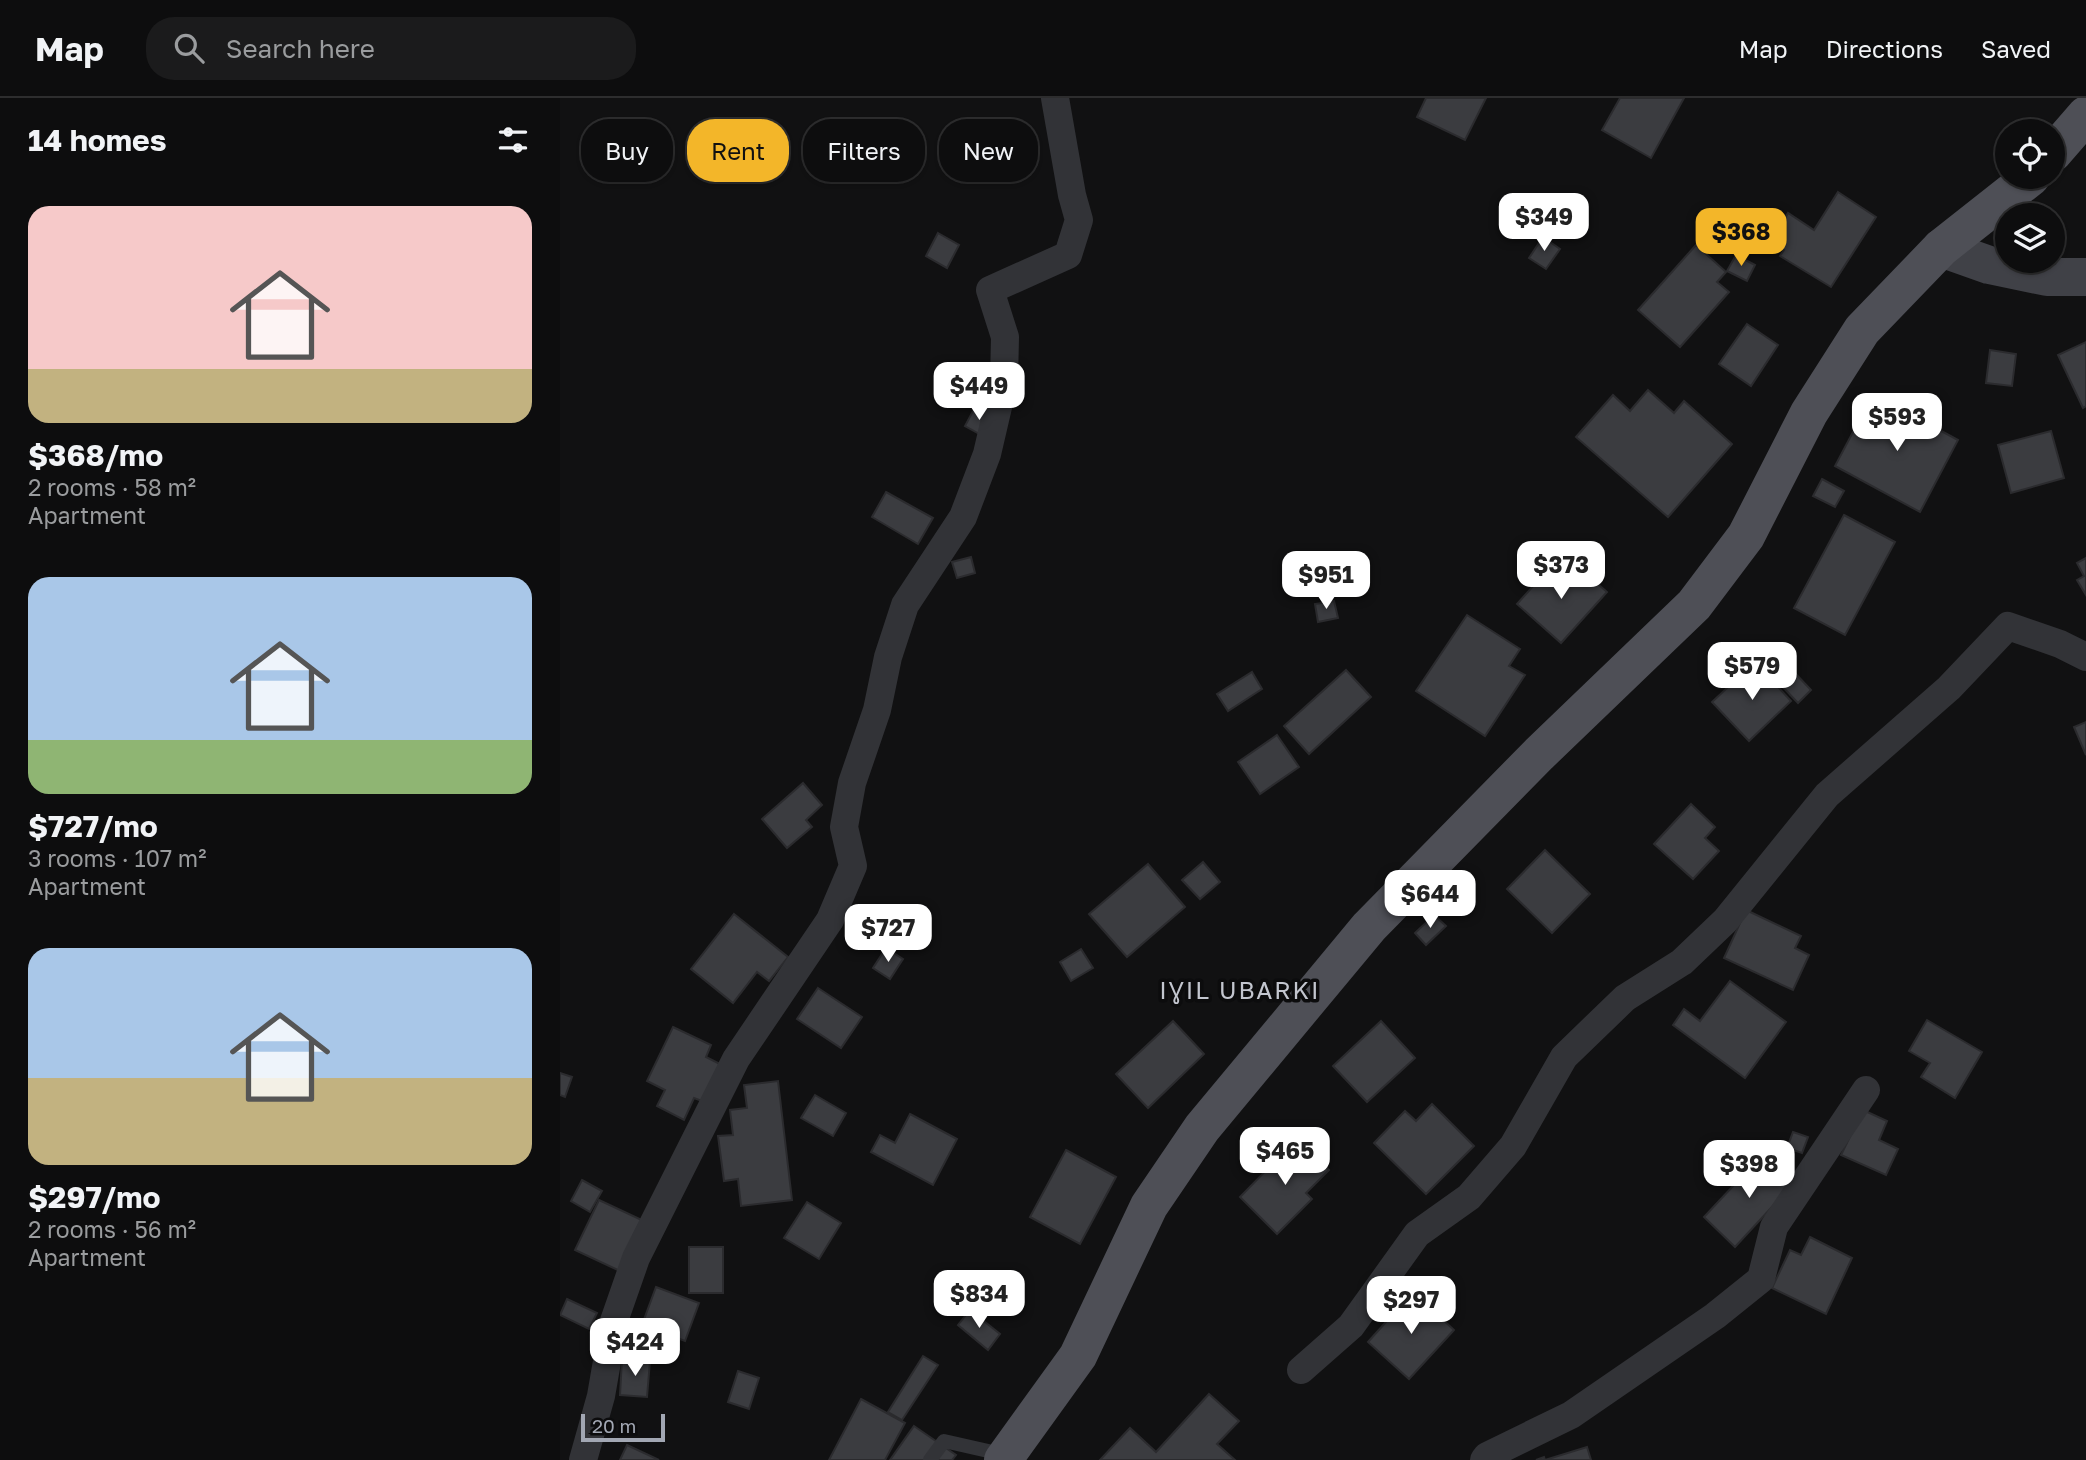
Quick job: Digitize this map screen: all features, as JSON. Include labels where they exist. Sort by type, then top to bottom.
[{"type":"main road","points":[[2065,139],[2086,115]]},
{"type":"main road","points":[[1005,1458],[1078,1356],[1150,1206],[1202,1128],[1369,927],[1539,754],[1694,605],[1746,536],[1809,413],[1862,330],[1941,248],[2016,189]]},
{"type":"street","points":[[583,1460],[601,1396],[614,1321],[636,1258],[736,1059],[830,920],[853,866],[844,827],[852,783],[877,710],[888,657],[905,605],[963,517],[987,454],[1004,381],[1005,337],[990,290],[1068,255],[1079,220],[1055,98]]},
{"type":"street","points":[[1941,248],[1989,265],[2035,275],[2086,277]]},
{"type":"street","points":[[1301,1370],[1351,1326],[1417,1234],[1469,1196],[1513,1146],[1564,1057],[1625,998],[1682,962],[1725,922],[1827,795],[1949,688],[2008,626],[2060,644],[2086,657]]},
{"type":"street","points":[[1484,1460],[1571,1415],[1715,1316],[1761,1279],[1774,1227],[1866,1090]]},
{"type":"lane","points":[[930,1460],[944,1440],[1005,1458]]},
{"type":"building","points":[[1426,98],[1486,98],[1465,140],[1417,117]]},
{"type":"building","points":[[1620,98],[1684,98],[1651,158],[1602,130]]},
{"type":"building","points":[[1838,192],[1876,217],[1831,287],[1780,256],[1784,250],[1771,241],[1788,213],[1814,230]]},
{"type":"building","points":[[938,233],[959,245],[947,268],[926,256]]},
{"type":"building","points":[[1543,237],[1560,249],[1546,269],[1529,258]]},
{"type":"building","points":[[1696,245],[1726,272],[1717,282],[1729,292],[1680,347],[1638,310]]},
{"type":"building","points":[[1736,255],[1755,265],[1747,281],[1727,271]]},
{"type":"building","points":[[1747,324],[1778,345],[1751,386],[1719,364]]},
{"type":"building","points":[[2086,342],[2086,406],[2083,408],[2058,355]]},
{"type":"building","points":[[1990,350],[2016,354],[2012,386],[1986,383]]},
{"type":"building","points":[[976,376],[992,383],[985,397],[969,390]]},
{"type":"building","points":[[1648,390],[1674,413],[1684,401],[1732,444],[1668,517],[1576,437],[1613,395],[1630,411]]},
{"type":"building","points":[[1873,394],[1958,440],[1920,512],[1835,466]]},
{"type":"building","points":[[974,409],[992,419],[983,436],[965,426]]},
{"type":"building","points":[[2051,431],[2064,478],[2011,493],[1998,445]]},
{"type":"building","points":[[1822,479],[1844,491],[1835,507],[1813,496]]},
{"type":"building","points":[[886,492],[933,518],[918,544],[872,517]]},
{"type":"building","points":[[1844,515],[1895,542],[1845,635],[1794,608]]},
{"type":"building","points":[[971,557],[975,573],[957,578],[952,562]]},
{"type":"building","points":[[2086,558],[2086,595],[2077,580],[2084,576],[2077,563]]},
{"type":"building","points":[[1552,565],[1571,581],[1581,569],[1607,592],[1561,643],[1517,604]]},
{"type":"building","points":[[1334,601],[1338,618],[1318,622],[1315,604]]},
{"type":"building","points":[[1467,615],[1520,649],[1509,666],[1525,675],[1485,736],[1416,691]]},
{"type":"building","points":[[1755,662],[1791,701],[1749,741],[1712,702]]},
{"type":"building","points":[[1346,670],[1371,697],[1309,754],[1284,726]]},
{"type":"building","points":[[1793,671],[1811,690],[1798,703],[1780,684]]},
{"type":"building","points":[[1252,672],[1262,689],[1228,711],[1217,694]]},
{"type":"building","points":[[2086,722],[2086,755],[2074,727]]},
{"type":"building","points":[[1277,735],[1299,767],[1260,794],[1238,762]]},
{"type":"building","points":[[803,783],[822,805],[806,820],[812,827],[787,848],[762,819]]},
{"type":"building","points":[[1691,804],[1715,827],[1705,838],[1719,851],[1693,879],[1654,844]]},
{"type":"building","points":[[1545,850],[1590,894],[1552,933],[1507,889]]},
{"type":"building","points":[[1203,862],[1220,882],[1200,899],[1182,880]]},
{"type":"building","points":[[1148,864],[1185,907],[1127,957],[1089,914]]},
{"type":"building","points":[[1746,910],[1801,936],[1795,948],[1809,955],[1793,990],[1724,958]]},
{"type":"building","points":[[734,914],[788,957],[769,981],[757,972],[733,1003],[691,969]]},
{"type":"building","points":[[1434,915],[1446,926],[1426,945],[1415,933]]},
{"type":"building","points":[[886,948],[903,959],[890,979],[873,968]]},
{"type":"building","points":[[1081,949],[1093,968],[1071,981],[1060,962]]},
{"type":"building","points":[[1730,981],[1786,1022],[1745,1078],[1673,1025],[1684,1009],[1700,1021]]},
{"type":"building","points":[[818,988],[862,1017],[841,1048],[797,1019]]},
{"type":"building","points":[[1927,1020],[1982,1052],[1955,1098],[1921,1077],[1930,1063],[1909,1051]]},
{"type":"building","points":[[1173,1021],[1204,1054],[1148,1108],[1116,1074]]},
{"type":"building","points":[[1381,1021],[1415,1058],[1367,1102],[1333,1066]]},
{"type":"building","points":[[673,1027],[711,1045],[706,1057],[720,1064],[702,1101],[694,1098],[684,1120],[657,1106],[665,1090],[647,1081]]},
{"type":"building","points":[[560,1073],[572,1077],[565,1097],[560,1095]]},
{"type":"building","points":[[778,1081],[792,1200],[741,1206],[738,1179],[724,1181],[718,1136],[733,1135],[730,1110],[747,1108],[744,1085]]},
{"type":"building","points":[[815,1095],[846,1113],[833,1136],[801,1118]]},
{"type":"building","points":[[1432,1104],[1474,1146],[1426,1194],[1374,1143],[1405,1111],[1416,1121]]},
{"type":"building","points":[[1863,1110],[1887,1121],[1879,1140],[1898,1149],[1886,1175],[1841,1155]]},
{"type":"building","points":[[910,1114],[957,1139],[933,1185],[871,1152],[880,1135],[895,1143]]},
{"type":"building","points":[[1793,1132],[1808,1137],[1802,1153],[1787,1148]]},
{"type":"building","points":[[1297,1139],[1329,1170],[1306,1193],[1312,1199],[1277,1234],[1240,1197]]},
{"type":"building","points":[[1066,1150],[1116,1177],[1080,1244],[1030,1217]]},
{"type":"building","points":[[1764,1153],[1795,1182],[1735,1247],[1704,1217]]},
{"type":"building","points":[[582,1180],[602,1191],[590,1212],[571,1201]]},
{"type":"building","points":[[599,1200],[646,1222],[622,1272],[575,1250]]},
{"type":"building","points":[[807,1202],[841,1223],[819,1259],[784,1238]]},
{"type":"building","points":[[1810,1237],[1852,1258],[1826,1314],[1772,1288],[1790,1250],[1801,1255]]},
{"type":"building","points":[[689,1247],[723,1247],[723,1293],[689,1293]]},
{"type":"building","points":[[656,1287],[699,1303],[685,1341],[642,1325]]},
{"type":"building","points":[[1413,1292],[1454,1330],[1409,1379],[1368,1342]]},
{"type":"building","points":[[567,1299],[597,1313],[589,1329],[560,1315]]},
{"type":"building","points":[[970,1310],[1000,1334],[988,1350],[958,1325]]},
{"type":"building","points":[[923,1356],[938,1365],[902,1420],[888,1412]]},
{"type":"building","points":[[622,1359],[650,1361],[647,1397],[620,1395]]},
{"type":"building","points":[[738,1371],[759,1378],[749,1409],[728,1402]]},
{"type":"building","points":[[1209,1394],[1239,1421],[1217,1444],[1235,1460],[1100,1460],[1130,1428],[1156,1452]]},
{"type":"building","points":[[861,1399],[905,1423],[885,1460],[829,1460]]},
{"type":"building","points":[[914,1426],[956,1455],[952,1460],[890,1460]]},
{"type":"building","points":[[627,1445],[659,1460],[620,1460]]},
{"type":"building","points":[[1587,1447],[1591,1460],[1545,1460]]},
{"type":"district","name":"IƔIL UBARKI","points":[[1240,991]]}]
